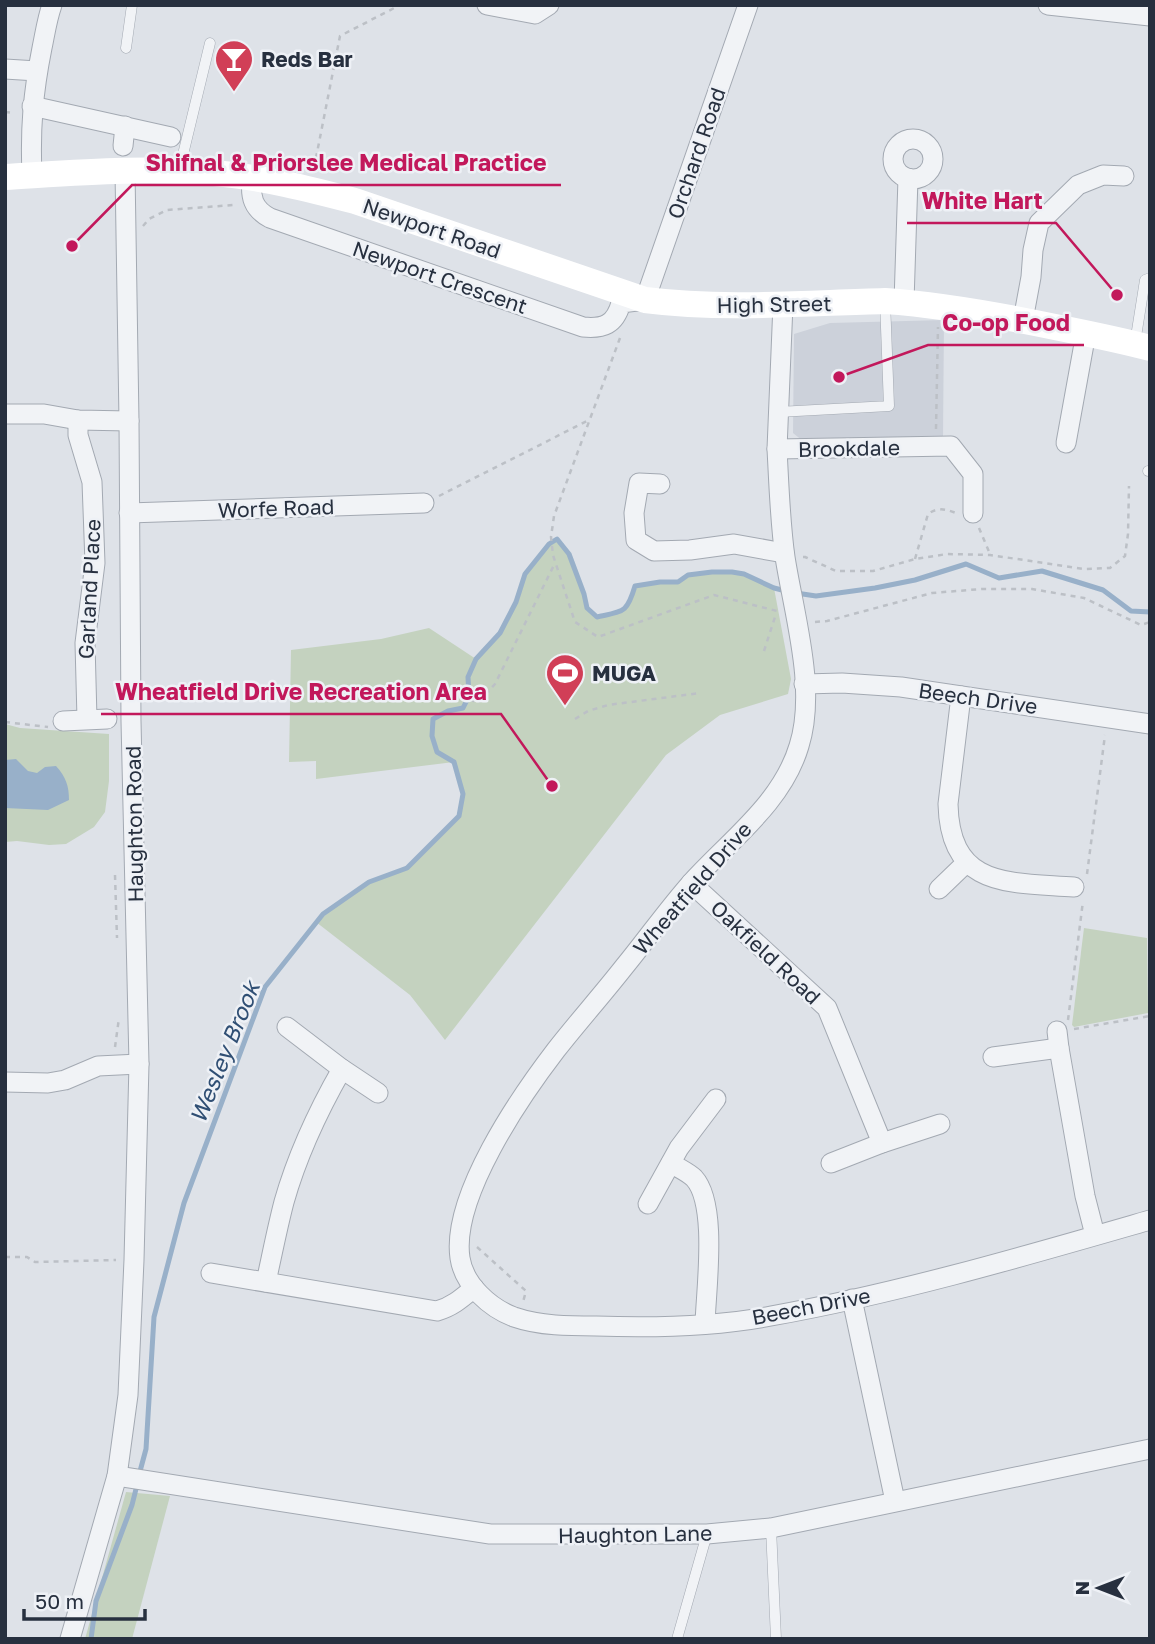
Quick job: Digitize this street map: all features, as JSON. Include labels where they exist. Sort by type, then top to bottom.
[{"type":"main road","name":"Newport Road","points":[[5,177],[32,175],[124,148],[179,171],[216,173],[252,184],[309,189],[355,201],[645,300]]},
{"type":"main road","name":"High Street","points":[[645,300],[680,304],[895,302],[1023,320],[1142,346]]},
{"type":"street","points":[[32,175],[32,106],[52,5]]},
{"type":"street","points":[[486,5],[535,15],[549,5]]},
{"type":"street","name":"Orchard Road","points":[[645,300],[748,5]]},
{"type":"street","points":[[1048,5],[1150,16]]},
{"type":"street","points":[[5,69],[37,71]]},
{"type":"street","name":"Newport Road","points":[[32,106],[124,148],[171,137]]},
{"type":"street","name":"Haughton Road","points":[[70,1639],[117,1476],[128,1395],[134,1261],[139,1064],[124,148]]},
{"type":"street","points":[[1023,320],[1039,223],[1078,185],[1103,175],[1124,176]]},
{"type":"street","points":[[895,302],[908,178]]},
{"type":"street","name":"Newport Crescent","points":[[252,184],[253,203],[260,212],[270,218],[583,327],[604,326],[614,318],[621,303],[645,300]]},
{"type":"street","name":"Brookdale","points":[[783,304],[776,449],[936,446]]},
{"type":"street","points":[[1066,443],[1086,333]]},
{"type":"street","points":[[5,414],[44,414],[78,420],[129,421]]},
{"type":"street","name":"Garland Place","points":[[78,420],[78,435],[92,482],[95,563],[85,643],[87,719]]},
{"type":"street","points":[[936,446],[951,446],[973,474],[973,513]]},
{"type":"street","name":"Wheatfield Drive","points":[[474,1288],[464,1272],[460,1258],[461,1233],[472,1191],[502,1129],[557,1049],[691,883],[766,805],[782,784],[800,743],[805,715],[802,646],[787,564],[776,449]]},
{"type":"street","points":[[660,484],[639,483],[634,513],[636,540],[654,551],[690,550],[734,544],[787,564]]},
{"type":"street","name":"Worfe Road","points":[[129,513],[424,503]]},
{"type":"street","name":"Beech Drive","points":[[804,684],[889,686],[1150,724]]},
{"type":"street","points":[[961,696],[947,804],[950,832],[967,863],[992,878],[1007,882],[1074,887]]},
{"type":"street","points":[[64,721],[107,719]]},
{"type":"street","points":[[939,889],[967,863]]},
{"type":"street","name":"Oakfield Road","points":[[691,883],[827,1008],[882,1143]]},
{"type":"street","points":[[287,1027],[378,1093]]},
{"type":"street","points":[[993,1057],[1061,1036],[1085,1196],[1096,1236]]},
{"type":"street","points":[[5,1082],[48,1083],[65,1080],[98,1066],[139,1064]]},
{"type":"street","points":[[266,1282],[284,1201],[297,1163],[321,1105],[342,1069]]},
{"type":"street","points":[[648,1204],[671,1163],[716,1099]]},
{"type":"street","points":[[831,1163],[940,1124]]},
{"type":"street","points":[[671,1163],[693,1177],[701,1189],[706,1206],[709,1242],[705,1324]]},
{"type":"street","name":"Beech Drive","points":[[474,1288],[503,1312],[538,1323],[574,1326],[705,1324],[767,1317],[852,1299],[975,1270],[1150,1220]]},
{"type":"street","points":[[211,1273],[436,1311],[455,1304],[474,1288]]},
{"type":"street","points":[[852,1299],[895,1501]]},
{"type":"street","name":"Haughton Lane","points":[[117,1476],[490,1534],[707,1534],[771,1528],[1150,1449]]},
{"type":"lane","points":[[126,48],[132,5]]},
{"type":"lane","points":[[179,171],[209,43]]},
{"type":"lane","points":[[1142,346],[1145,280],[1150,278]]},
{"type":"lane","points":[[777,412],[889,406],[895,302]]},
{"type":"lane","points":[[771,1528],[776,1639]]},
{"type":"lane","points":[[677,1639],[707,1534]]},
{"type":"path","points":[[309,189],[341,36],[400,5]]},
{"type":"path","points":[[140,229],[149,219],[167,210],[233,205],[252,184]]},
{"type":"path","points":[[936,446],[938,306]]},
{"type":"path","points":[[620,308],[625,323],[554,516],[551,537],[553,555],[575,622],[598,637],[714,595],[777,611],[764,651]]},
{"type":"path","points":[[424,503],[590,419]]},
{"type":"path","points":[[787,564],[805,557],[836,571],[873,571],[915,559],[947,554],[990,555],[1084,569],[1110,568],[1125,556],[1129,486]]},
{"type":"path","points":[[915,559],[928,514],[935,509],[960,514],[973,513],[979,519],[979,531],[990,555]]},
{"type":"path","points":[[461,695],[478,702],[495,684],[556,563]]},
{"type":"path","points":[[796,618],[827,621],[932,593],[1032,589],[1084,598],[1141,625],[1150,622]]},
{"type":"path","points":[[575,719],[588,711],[608,705],[700,693]]},
{"type":"path","points":[[5,722],[61,729],[64,721]]},
{"type":"path","points":[[1061,1036],[1150,1016]]},
{"type":"path","points":[[461,1233],[526,1291],[519,1319]]},
{"type":"path","points":[[5,1257],[27,1257],[35,1262],[118,1261]]},
{"type":"shaded area","points":[[944,320],[943,438],[803,441],[793,433],[794,334],[830,323]]},
{"type":"green space","points":[[557,539],[569,554],[587,608],[598,617],[627,606],[635,586],[677,582],[688,575],[712,572],[744,574],[774,588],[791,679],[788,694],[720,715],[666,755],[445,1040],[410,995],[316,922],[369,882],[407,868],[459,816],[463,794],[454,762],[316,779],[316,761],[289,762],[291,650],[381,639],[429,628],[476,659],[500,633],[525,574],[549,544]]},
{"type":"green space","points":[[5,724],[20,728],[109,734],[109,781],[105,812],[94,827],[66,844],[5,842]]},
{"type":"green space","points":[[1084,928],[1147,938],[1148,1013],[1074,1027],[1072,1025]]},
{"type":"green space","points":[[126,1492],[170,1496],[132,1639],[85,1639]]},
{"type":"water","points":[[16,759],[28,771],[37,773],[45,767],[56,766],[66,782],[69,800],[48,810],[5,808],[5,760]]},
{"type":"waterway","name":"Wesley Brook","points":[[139,1475],[146,1449],[154,1317],[184,1203],[265,987],[323,914],[369,882],[407,868],[459,816],[463,794],[454,762],[437,752],[432,736],[433,719],[448,711],[463,708],[469,696],[468,677],[476,659],[500,633],[516,602],[525,574],[549,544],[557,539],[569,554],[587,608],[597,617],[627,606],[635,586],[678,582],[688,575],[732,572],[786,591]]},
{"type":"waterway","name":"Wesley Brook","points":[[796,593],[816,596],[875,588],[915,580],[966,564],[999,578],[1042,571],[1103,590],[1131,611],[1150,612]]},
{"type":"waterway","name":"Wesley Brook","points":[[91,1639],[96,1601],[137,1485]]},
{"type":"place","name":"Reds Bar","points":[[234,93]]},
{"type":"place","name":"Shifnal & Priorslee Medical Practice","points":[[72,246]]},
{"type":"place","name":"White Hart","points":[[1117,295]]},
{"type":"place","name":"Co-op Food","points":[[839,377]]},
{"type":"place","name":"MUGA","points":[[565,707]]},
{"type":"place","name":"Wheatfield Drive Recreation Area","points":[[552,786]]}]
